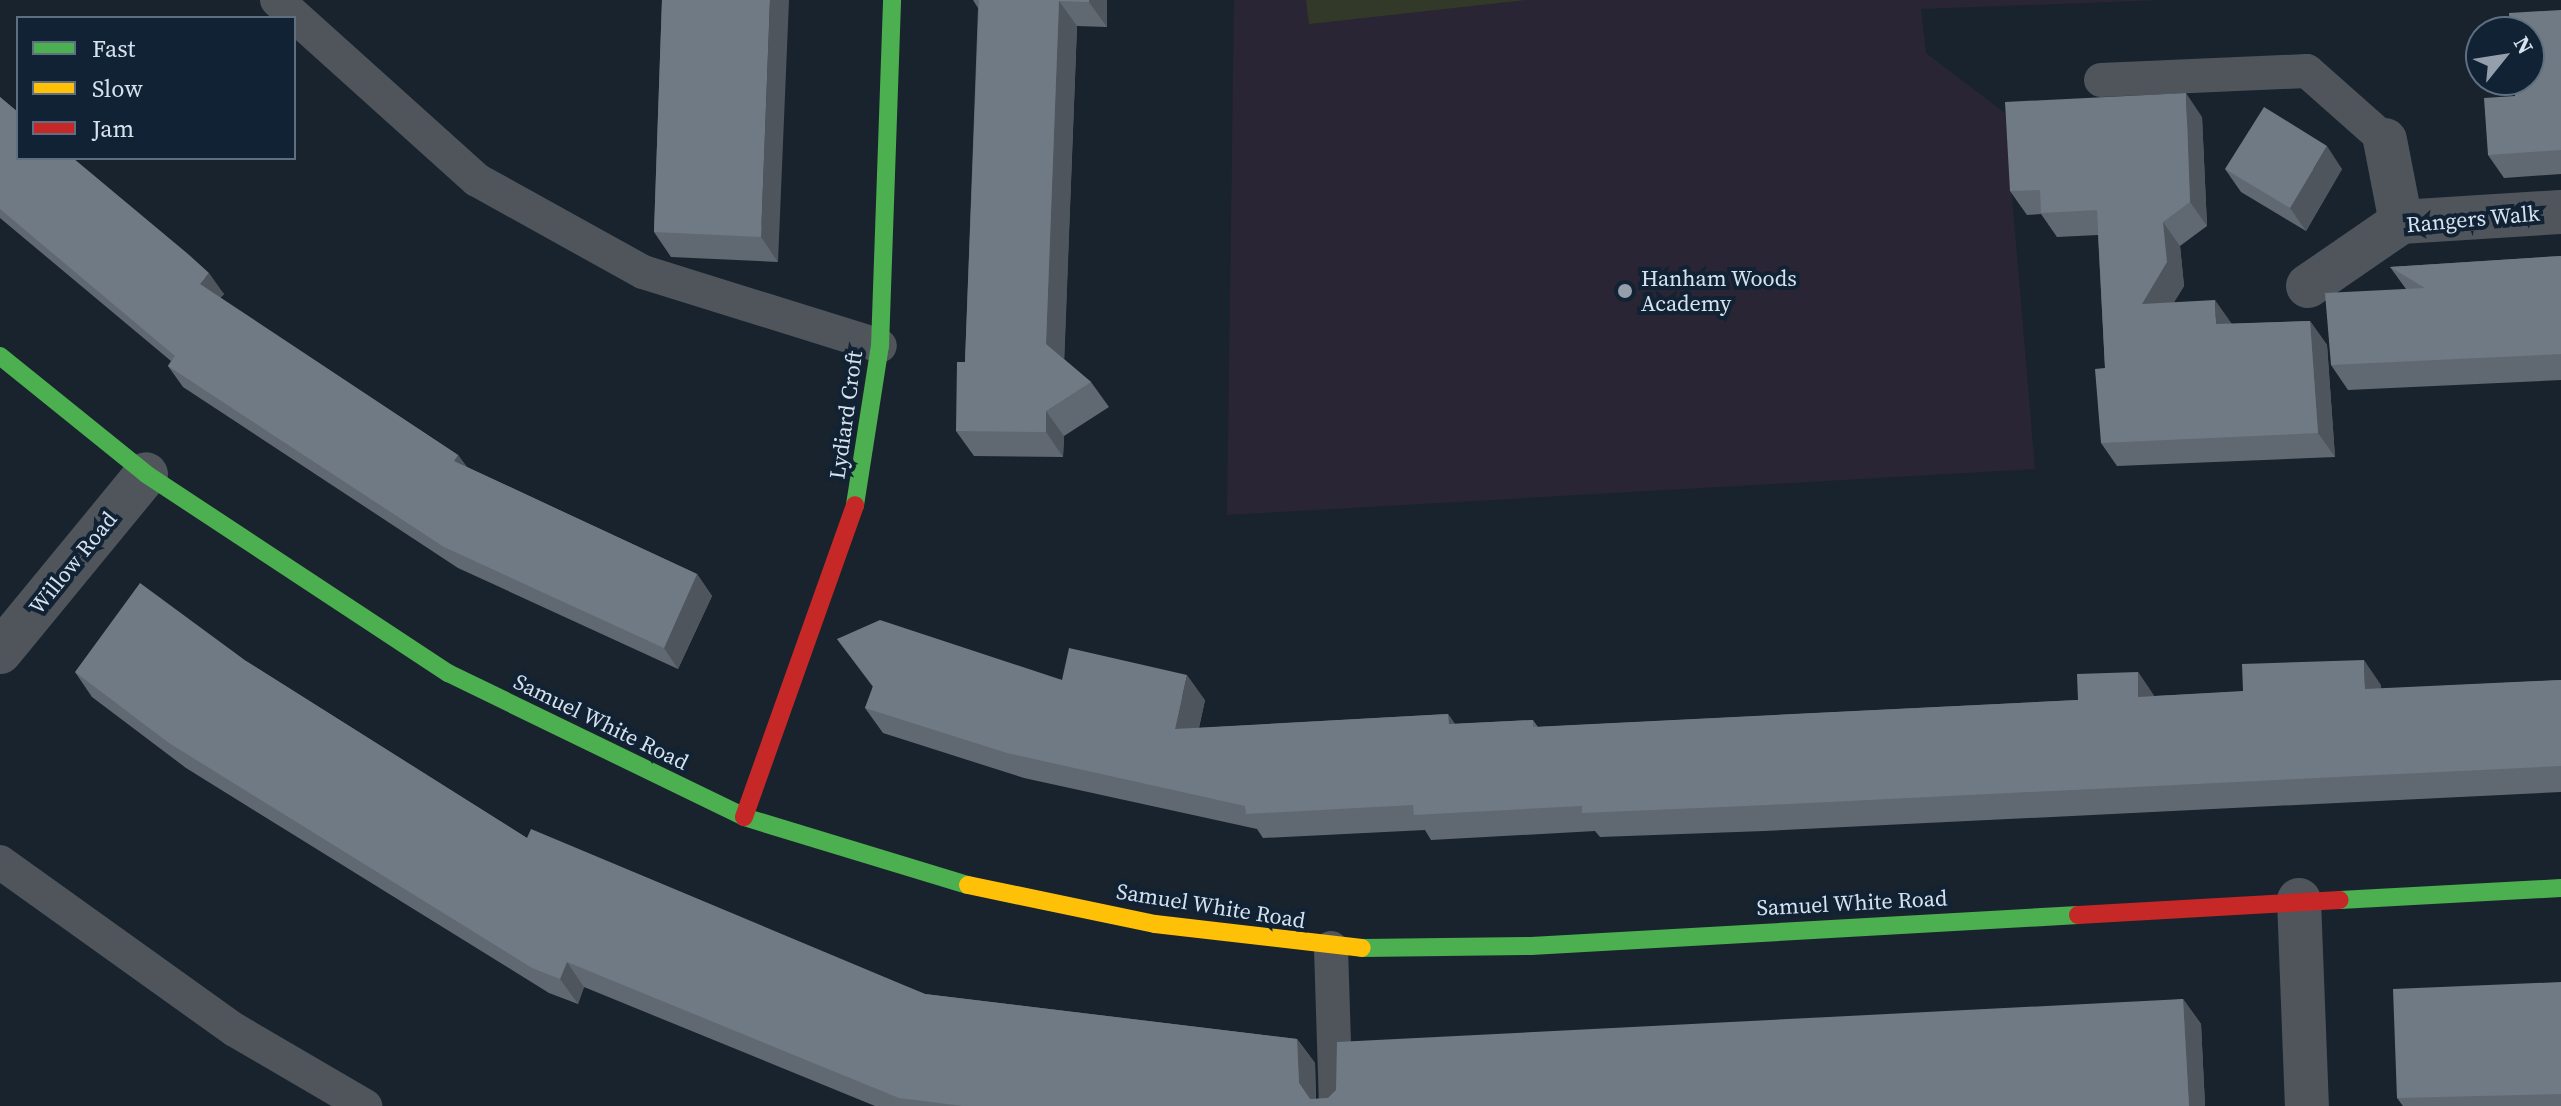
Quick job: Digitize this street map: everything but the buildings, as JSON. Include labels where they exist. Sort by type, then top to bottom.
[{"type":"street","name":"Lydiard Croft","points":[[744,817],[861,489],[880,346],[892,0]]},
{"type":"street","points":[[2385,140],[2401,222]]},
{"type":"street","name":"Rangers Walk","points":[[2308,286],[2401,222],[2561,212]]},
{"type":"street","name":"Samuel White Road","points":[[0,356],[146,474],[448,673],[744,817],[983,889],[1155,924],[1331,948],[1531,946],[2299,900],[2561,888]]},
{"type":"street","name":"Willow Road","points":[[0,652],[146,474]]},
{"type":"street","points":[[2299,900],[2307,1106]]},
{"type":"lane","points":[[277,0],[295,16]]},
{"type":"lane","points":[[296,17],[477,180],[643,272],[880,346]]},
{"type":"lane","points":[[2101,80],[2307,71],[2385,140]]},
{"type":"lane","points":[[0,862],[235,1030],[365,1106]]},
{"type":"lane","points":[[1331,948],[1336,1106]]},
{"type":"shaded area","name":"Hanham Woods Academy","points":[[1234,0],[2164,0],[1921,9],[1926,53],[2005,113],[2035,469],[1227,515]]},
{"type":"green space","points":[[1306,0],[1527,0],[1309,24]]},
{"type":"traffic: fast","points":[[855,505],[880,346],[892,0]]},
{"type":"traffic: fast","points":[[0,356],[146,474],[448,673],[744,817],[968,885]]},
{"type":"traffic: fast","points":[[2340,900],[2561,888]]},
{"type":"traffic: fast","points":[[1362,948],[1531,946],[2078,915]]},
{"type":"traffic: slow","points":[[968,885],[1155,924],[1362,948]]},
{"type":"traffic: jam","points":[[744,817],[855,505]]},
{"type":"traffic: jam","points":[[2078,915],[2340,900]]},
{"type":"place","name":"Hanham Woods Academy","points":[[1625,291]]}]
